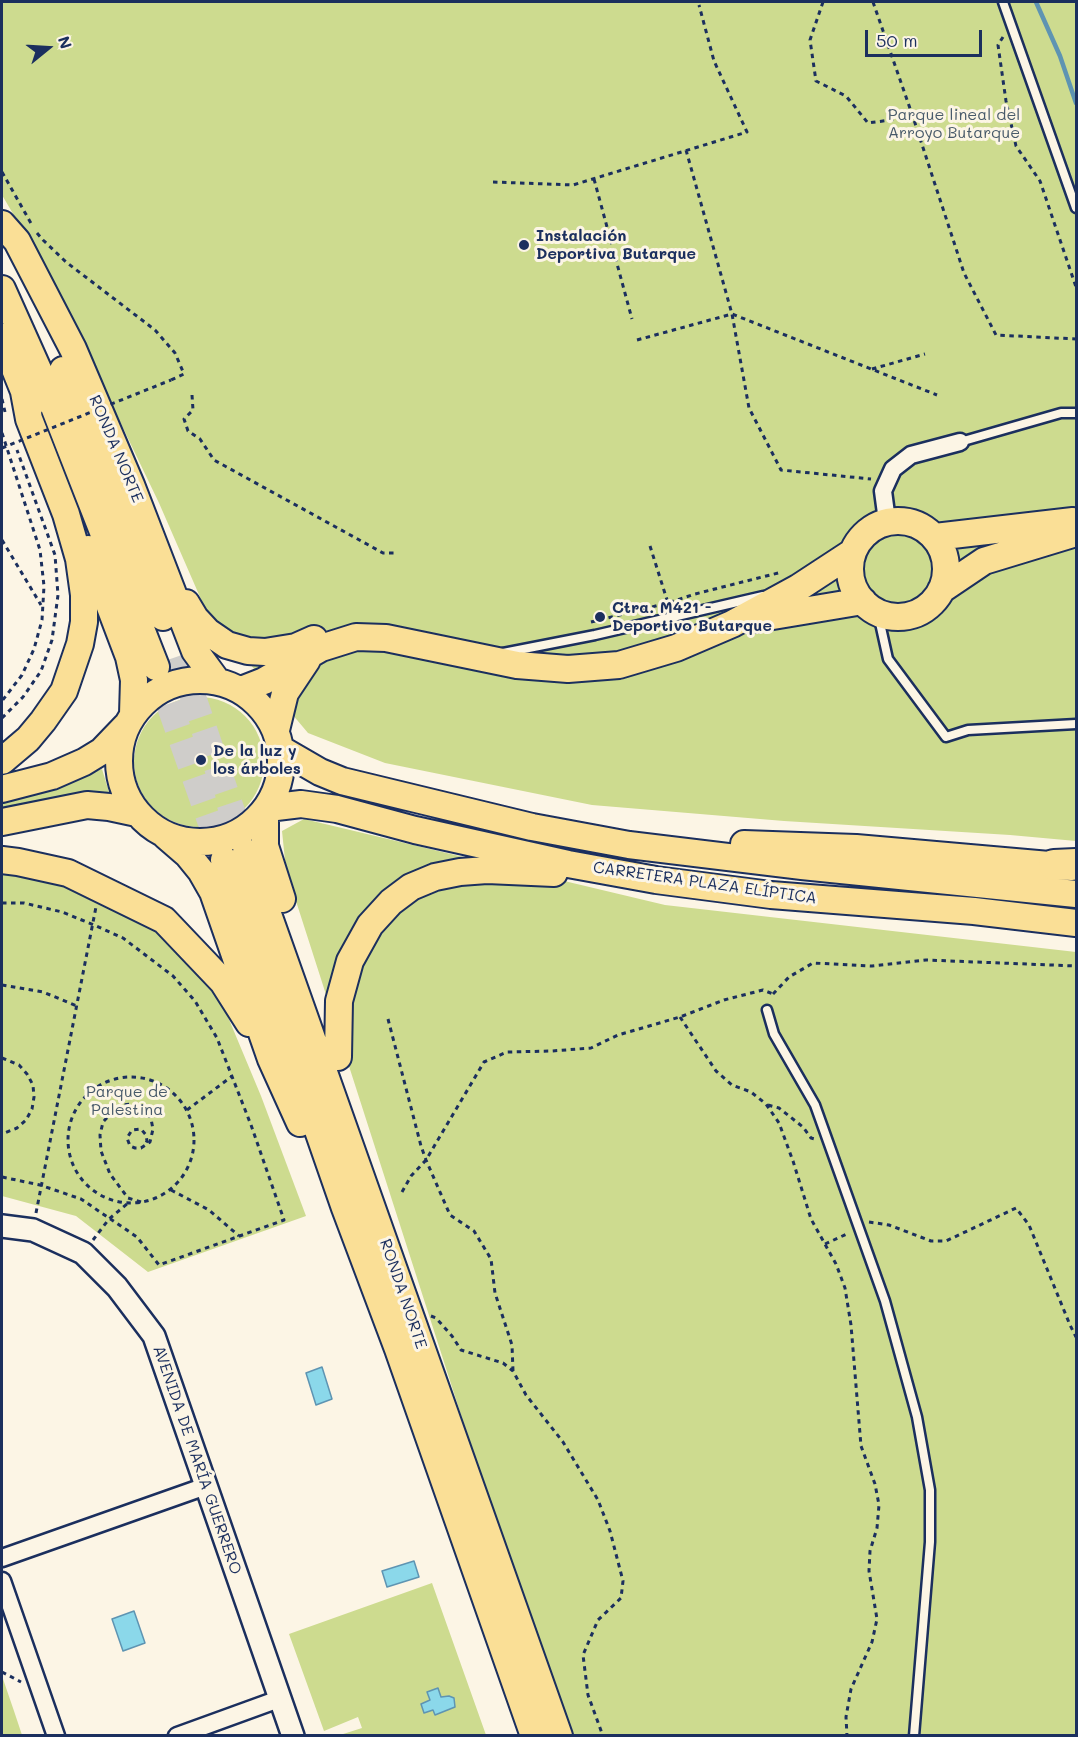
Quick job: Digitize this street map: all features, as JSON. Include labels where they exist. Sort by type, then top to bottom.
[{"type":"main road","name":"RONDA NORTE","points":[[2,224],[17,241],[73,349],[131,485],[195,651],[217,681]]},
{"type":"main road","name":"RONDA NORTE","points":[[2,232],[68,380],[168,661],[2,289]]},
{"type":"main road","points":[[2,337],[13,396],[87,546],[129,657],[134,680],[130,720],[120,744],[118,762],[127,798],[148,824],[166,835],[188,855],[201,871],[213,892],[271,1059],[323,1174],[345,1208]]},
{"type":"main road","points":[[2,761],[28,739],[44,721],[64,691],[80,644],[84,622],[84,595],[79,559],[66,514],[29,419],[13,396]]},
{"type":"main road","points":[[131,485],[163,545],[195,618],[208,632],[227,645],[248,651],[265,652],[296,647],[340,632],[426,645],[517,665],[568,669],[619,665],[676,648],[732,624],[791,580],[853,552]]},
{"type":"main road","points":[[935,537],[1077,520]]},
{"type":"main road","points":[[732,624],[871,608],[899,617],[920,612],[936,598],[947,572],[944,553],[935,537],[920,525],[904,521],[887,521],[870,531],[858,542],[853,552],[850,570],[854,585],[871,608]]},
{"type":"main road","points":[[941,590],[984,561],[1077,532]]},
{"type":"main road","points":[[241,690],[302,664],[321,648],[345,640],[369,637]]},
{"type":"main road","points":[[166,835],[194,842],[226,838],[243,830],[266,810],[277,790],[282,771],[279,740],[285,693],[302,664]]},
{"type":"main road","points":[[2,789],[52,776],[84,762],[102,751],[149,697],[170,685],[193,679],[217,681],[241,690],[254,699],[268,716],[279,740]]},
{"type":"main road","name":"CARRETERA PLAZA ELÍPTICA","points":[[279,740],[320,772],[342,781],[532,827],[629,845],[802,866],[1077,894]]},
{"type":"main road","name":"CARRETERA PLAZA ELÍPTICA","points":[[266,810],[301,804],[337,808],[415,830],[656,880],[771,895],[974,910],[1077,923]]},
{"type":"main road","points":[[2,822],[87,805],[137,813]]},
{"type":"main road","points":[[266,810],[265,846],[271,869],[338,1057],[370,1162],[381,1206],[385,1240]]},
{"type":"main road","points":[[629,845],[710,844],[824,847],[1069,866]]},
{"type":"main road","name":"RONDA NORTE","points":[[534,1736],[398,1349],[345,1208],[235,856],[385,1240],[559,1736]]},
{"type":"main road","points":[[2,860],[68,873],[164,920],[223,982],[271,1059]]},
{"type":"main road","points":[[338,1057],[339,1000],[350,961],[370,925],[391,902],[411,887],[452,874],[487,870],[656,880]]},
{"type":"street","points":[[887,521],[883,491],[893,469],[911,455],[960,442]]},
{"type":"street","name":"AVENIDA DE MARÍA GUERRERO","points":[[2,1226],[33,1230],[83,1253],[117,1287],[154,1336],[293,1736]]},
{"type":"street","points":[[2,1558],[206,1486]]},
{"type":"street","points":[[2,1581],[56,1736]]},
{"type":"street","points":[[177,1736],[279,1698]]},
{"type":"lane","points":[[1003,2],[1077,208]]},
{"type":"lane","points":[[960,442],[1061,413],[1077,412]]},
{"type":"lane","points":[[480,657],[571,640],[791,580]]},
{"type":"lane","points":[[871,608],[888,659],[946,737],[968,730],[1077,724]]},
{"type":"lane","points":[[767,1010],[774,1034],[816,1105],[885,1301],[917,1417],[930,1490],[930,1542],[914,1736]]},
{"type":"path","points":[[823,2],[810,40],[816,81],[846,96],[868,123],[914,117]]},
{"type":"path","points":[[873,2],[914,117],[964,273],[996,335],[1077,339]]},
{"type":"path","points":[[493,182],[573,185],[747,132],[714,61],[699,5]]},
{"type":"path","points":[[1011,23],[998,45],[1006,101],[1016,146],[1040,181],[1077,287]]},
{"type":"path","points":[[686,150],[732,314],[749,408],[781,470],[888,480]]},
{"type":"path","points":[[2,172],[9,188],[42,240],[66,262],[155,330],[175,353],[184,374],[2,448]]},
{"type":"path","points":[[594,178],[632,319]]},
{"type":"path","points":[[637,340],[732,314],[937,395]]},
{"type":"path","points":[[872,369],[925,354]]},
{"type":"path","points":[[192,395],[193,410],[184,419],[188,431],[200,439],[214,460],[383,553],[395,553]]},
{"type":"path","points":[[8,421],[13,396]]},
{"type":"path","points":[[2,433],[40,550],[44,586],[42,621],[30,658],[22,675],[2,701]]},
{"type":"path","points":[[2,718],[23,697],[41,671],[52,640],[58,595],[55,555],[15,443]]},
{"type":"path","points":[[2,540],[42,607]]},
{"type":"path","points":[[650,546],[668,603]]},
{"type":"path","points":[[591,622],[695,594],[791,580]]},
{"type":"path","points":[[33,1230],[40,1185],[94,925],[99,888]]},
{"type":"path","points":[[2,903],[24,903],[62,912],[94,925],[123,938],[173,976],[195,1001],[217,1038],[285,1220],[159,1265],[137,1238],[81,1199],[40,1185],[2,1177]]},
{"type":"path","points":[[767,1010],[773,994],[789,977],[813,963],[872,966],[926,960],[1077,966]]},
{"type":"path","points":[[2,985],[43,992],[77,1006]]},
{"type":"path","points":[[402,1192],[411,1176],[426,1160],[484,1062],[507,1052],[552,1052],[591,1048],[618,1035],[680,1017],[724,1000],[762,990],[773,994]]},
{"type":"path","points":[[680,1017],[716,1071],[732,1085],[751,1092],[766,1104],[779,1123],[811,1220],[836,1264],[845,1288],[851,1325],[861,1446],[875,1484],[879,1505],[877,1528],[870,1551],[869,1571],[877,1619],[872,1642],[851,1689],[846,1717],[847,1736]]},
{"type":"path","points":[[388,1019],[426,1160],[450,1215],[474,1231],[490,1259],[495,1293],[512,1345],[513,1371]]},
{"type":"path","points":[[2,1058],[19,1065],[27,1074],[33,1085],[34,1097],[32,1109],[26,1120],[17,1128],[2,1134]]},
{"type":"path","points":[[138,1076],[158,1082],[174,1094],[187,1110],[193,1126],[193,1153],[183,1177],[171,1190],[143,1203],[127,1204],[107,1200],[89,1189],[76,1173],[68,1155],[67,1134],[72,1114],[83,1097],[99,1084],[118,1077],[138,1076]]},
{"type":"path","points":[[187,1110],[232,1077]]},
{"type":"path","points":[[143,1203],[128,1198],[110,1174],[101,1151],[100,1135],[103,1122],[115,1109],[131,1104],[140,1106],[147,1111],[153,1129],[150,1142],[145,1145],[138,1148],[130,1146],[127,1138],[134,1129],[143,1130],[147,1138],[145,1145]]},
{"type":"path","points":[[766,1104],[779,1108],[803,1127],[812,1138],[828,1138]]},
{"type":"path","points":[[171,1190],[209,1210],[239,1236]]},
{"type":"path","points":[[83,1253],[109,1219],[127,1204]]},
{"type":"path","points":[[875,1222],[931,1241],[946,1241],[1016,1208],[1029,1225],[1077,1337]]},
{"type":"path","points":[[825,1244],[852,1232],[858,1222]]},
{"type":"path","points":[[409,1313],[423,1312],[436,1318],[461,1350],[503,1363],[513,1371],[526,1395],[563,1442],[598,1500],[610,1531],[623,1581],[621,1598],[598,1620],[583,1655],[588,1695],[603,1736]]},
{"type":"green space","name":"Parque lineal del Arroyo Butarque","points":[[2,2],[1076,2],[1076,841],[592,805],[385,763],[308,733],[207,613],[159,503],[100,380],[39,258],[2,195]]},
{"type":"green space","points":[[199,697],[224,702],[245,716],[259,737],[264,762],[259,787],[245,808],[224,822],[199,827],[174,822],[153,808],[139,787],[134,762],[139,737],[153,716],[174,702]]},
{"type":"green space","points":[[102,769],[109,792],[81,794],[2,810],[2,799],[75,779]]},
{"type":"green space","points":[[304,819],[665,905],[1076,952],[1076,1735],[572,1735],[488,1499],[286,870],[282,831]]},
{"type":"green space","name":"Parque de Palestina","points":[[2,872],[92,891],[205,962],[261,1096],[306,1216],[148,1272],[76,1216],[2,1196]]},
{"type":"green space","points":[[432,1583],[486,1735],[340,1735],[362,1728],[358,1717],[324,1731],[289,1634]]},
{"type":"green space","points":[[2,1676],[14,1711],[22,1735],[2,1735]]},
{"type":"water","points":[[322,1367],[332,1399],[316,1405],[306,1373]]},
{"type":"water","points":[[414,1561],[419,1577],[387,1587],[382,1571]]},
{"type":"water","points":[[134,1611],[145,1643],[123,1651],[112,1619]]},
{"type":"water","points":[[438,1688],[441,1697],[454,1698],[455,1707],[435,1715],[433,1710],[424,1713],[421,1704],[430,1700],[427,1692]]},
{"type":"waterway","points":[[1036,2],[1060,56],[1076,103]]},
{"type":"tunnel","points":[[179,656],[246,852]]},
{"type":"tunnel","points":[[156,667],[224,860]]},
{"type":"place","name":"Instalación Deportiva Butarque","points":[[524,245]]},
{"type":"place","name":"Ctra. M421 - Deportivo Butarque","points":[[600,617]]},
{"type":"place","name":"De la luz y los árboles","points":[[201,760]]}]
